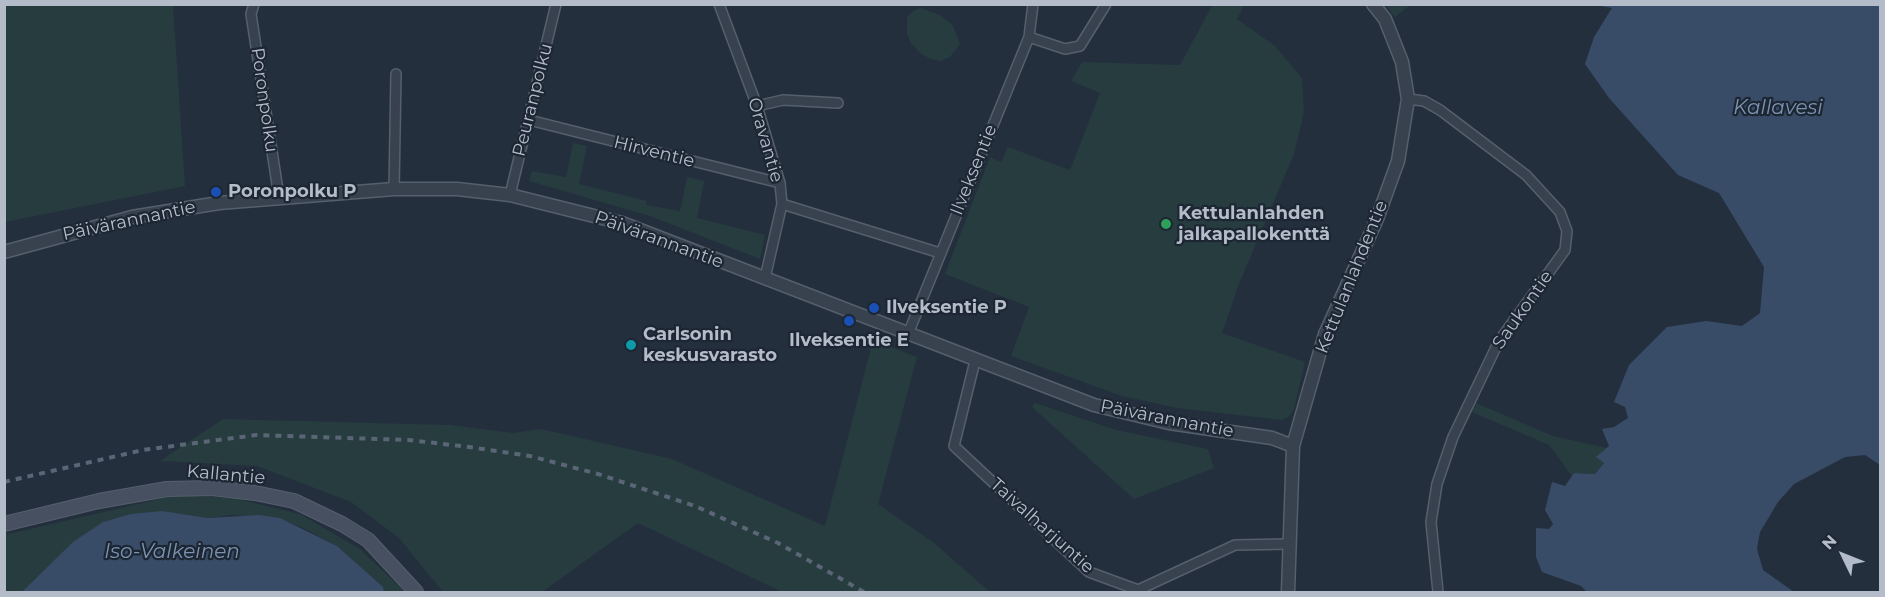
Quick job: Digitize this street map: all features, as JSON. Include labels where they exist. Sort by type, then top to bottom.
[{"type":"main road","name":"Kallantie","points":[[4,524],[99,501],[167,489],[212,488],[255,493],[294,501],[342,524],[368,540],[416,592]]},
{"type":"street","name":"Poronpolku","points":[[254,4],[251,14],[279,196]]},
{"type":"street","name":"Peuranpolku","points":[[510,195],[556,4]]},
{"type":"street","name":"Oravantie","points":[[719,4],[757,106],[780,183],[782,204],[765,278]]},
{"type":"street","name":"Ilveksentie","points":[[908,334],[1029,37],[1033,4]]},
{"type":"street","points":[[1029,37],[1065,49],[1080,46],[1106,4]]},
{"type":"street","name":"Kettulanlahdentie","points":[[1288,592],[1293,446],[1325,334],[1377,219],[1398,161],[1408,99],[1402,62],[1385,19],[1372,4]]},
{"type":"street","points":[[394,189],[396,75]]},
{"type":"street","points":[[757,106],[783,99],[838,103]]},
{"type":"street","name":"Saukontie","points":[[1408,99],[1424,101],[1440,110],[1526,175],[1560,212],[1567,231],[1565,249],[1499,341],[1453,437],[1437,484],[1431,522],[1438,592]]},
{"type":"street","name":"Hirventie","points":[[529,120],[780,183]]},
{"type":"street","name":"Päivärannantie","points":[[4,252],[132,217],[279,196],[394,189],[457,189],[510,195],[622,223],[1094,405],[1169,423],[1272,438],[1293,446]]},
{"type":"street","points":[[782,204],[940,253]]},
{"type":"street","name":"Taivalharjuntie","points":[[975,361],[954,446],[1089,572],[1138,590],[1235,545],[1288,544]]},
{"type":"green space","points":[[5,4],[173,5],[185,186],[5,222]]},
{"type":"green space","points":[[1213,4],[1244,5],[1237,19],[1275,46],[1302,78],[1304,112],[1294,154],[1239,284],[1222,333],[1305,362],[1294,409],[1288,417],[1282,420],[1177,408],[1122,396],[1011,356],[1029,307],[945,274],[990,157],[1001,162],[1008,147],[1070,170],[1100,93],[1071,81],[1082,62],[1180,65]]},
{"type":"green space","points":[[1386,5],[1410,5],[1395,17]]},
{"type":"green space","points":[[920,8],[940,15],[953,26],[960,44],[950,57],[940,61],[931,59],[921,54],[911,43],[907,34],[907,17]]},
{"type":"green space","points":[[573,143],[587,146],[579,184],[647,201],[646,205],[680,211],[687,177],[704,181],[697,218],[765,235],[760,259],[650,216],[529,181],[532,171],[566,177]]},
{"type":"green space","points":[[873,340],[917,357],[878,504],[934,543],[990,592],[782,592],[638,523],[542,592],[443,592],[399,538],[351,502],[257,466],[160,461],[223,419],[450,425],[513,433],[541,429],[672,459],[825,526]]},
{"type":"green space","points":[[1035,403],[1116,430],[1208,449],[1214,468],[1134,499],[1032,407]]},
{"type":"green space","points":[[1476,403],[1553,436],[1607,448],[1597,457],[1604,463],[1595,474],[1574,473],[1572,476],[1549,445],[1472,412]]},
{"type":"green space","points":[[177,495],[233,498],[300,514],[360,549],[405,592],[384,592],[382,587],[337,546],[307,530],[280,518],[232,515],[207,518],[87,592],[5,592],[4,535]]},
{"type":"water","name":"Kallavesi","points":[[1596,5],[1880,5],[1880,465],[1865,455],[1845,457],[1794,484],[1778,502],[1760,532],[1757,549],[1763,570],[1794,592],[1587,592],[1581,586],[1542,572],[1536,557],[1536,528],[1549,529],[1553,524],[1545,510],[1552,482],[1565,486],[1574,473],[1595,474],[1604,463],[1596,457],[1609,446],[1602,429],[1614,427],[1628,418],[1625,407],[1614,402],[1629,365],[1667,327],[1706,321],[1742,326],[1760,313],[1764,267],[1719,193],[1678,175],[1609,98],[1585,64],[1594,37],[1612,8]]},
{"type":"water","name":"Iso-Valkeinen","points":[[162,511],[207,518],[259,515],[280,518],[337,546],[383,587],[384,592],[22,592],[73,542],[103,522],[131,514]]},
{"type":"railway","points":[[4,482],[143,450],[256,435],[409,440],[469,447],[530,456],[598,474],[695,506],[778,543],[864,592]]},
{"type":"place","name":"Poronpolku P","points":[[216,192]]},
{"type":"place","name":"Kettulanlahden jalkapallokenttä","points":[[1166,224]]},
{"type":"place","name":"Ilveksentie P","points":[[874,308]]},
{"type":"place","name":"Ilveksentie E","points":[[849,321]]},
{"type":"place","name":"Carlsonin keskusvarasto","points":[[631,345]]}]
